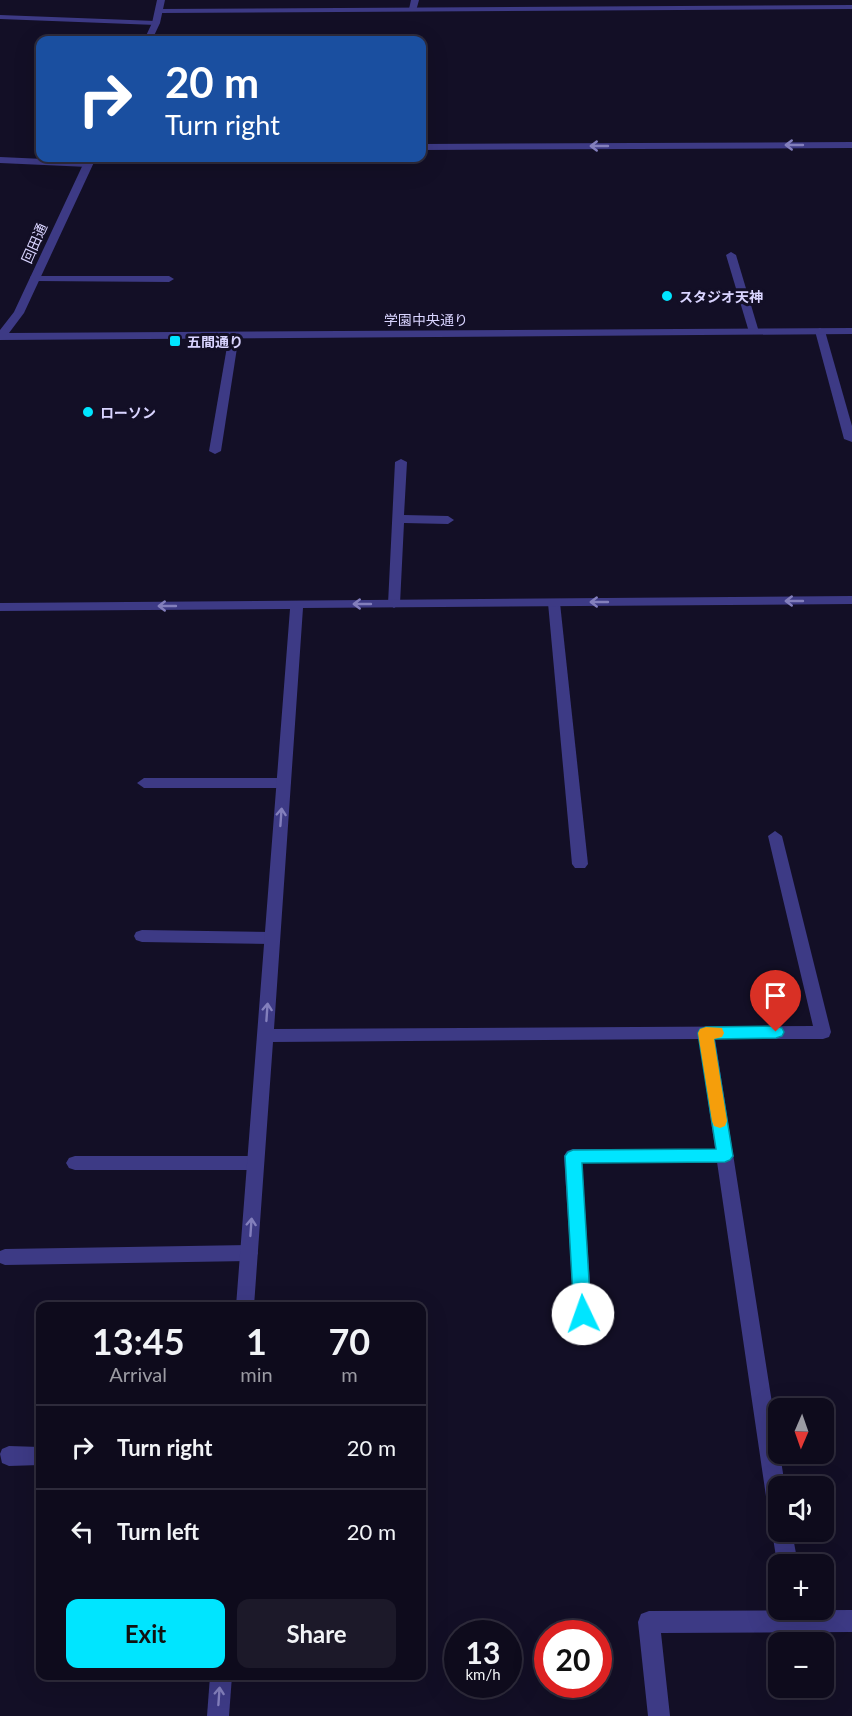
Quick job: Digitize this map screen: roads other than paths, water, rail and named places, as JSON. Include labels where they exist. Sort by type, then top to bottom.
[{"type":"street","points":[[150,36],[156,23],[161,0]]},
{"type":"street","points":[[413,9],[415,0]]},
{"type":"street","points":[[159,11],[852,7]]},
{"type":"street","points":[[0,27],[4,17],[156,23]]},
{"type":"street","points":[[426,147],[852,145]]},
{"type":"street","points":[[0,160],[36,160]]},
{"type":"street","name":"回田通","points":[[0,337],[19,313],[90,162]]},
{"type":"street","points":[[731,255],[754,332]]},
{"type":"street","points":[[35,278],[169,279]]},
{"type":"street","points":[[820,331],[850,440]]},
{"type":"street","name":"学園中央通り","points":[[0,337],[852,331]]},
{"type":"street","points":[[215,451],[234,335]]},
{"type":"street","points":[[394,604],[401,462]]},
{"type":"street","points":[[398,519],[448,520]]},
{"type":"street","points":[[0,607],[852,600]]},
{"type":"street","points":[[554,603],[580,864]]},
{"type":"street","points":[[245,1302],[297,605]]},
{"type":"street","points":[[144,783],[284,783]]},
{"type":"street","points":[[265,1036],[823,1032],[775,836]]},
{"type":"street","points":[[142,936],[272,938]]},
{"type":"street","points":[[706,1033],[773,1476]]},
{"type":"street","points":[[583,1314],[573,1156],[725,1156]]},
{"type":"street","points":[[75,1163],[255,1163]]},
{"type":"street","points":[[5,1257],[249,1253]]},
{"type":"street","points":[[9,1456],[36,1456]]},
{"type":"street","points":[[659,1716],[649,1622],[768,1616]]},
{"type":"street","points":[[834,1619],[852,1621]]},
{"type":"street","points":[[218,1716],[221,1680]]},
{"type":"place","name":"スタジオ天神","points":[[667,296]]},
{"type":"place","name":"五間通り","points":[[175,341]]},
{"type":"place","name":"ローソン","points":[[88,412]]}]
